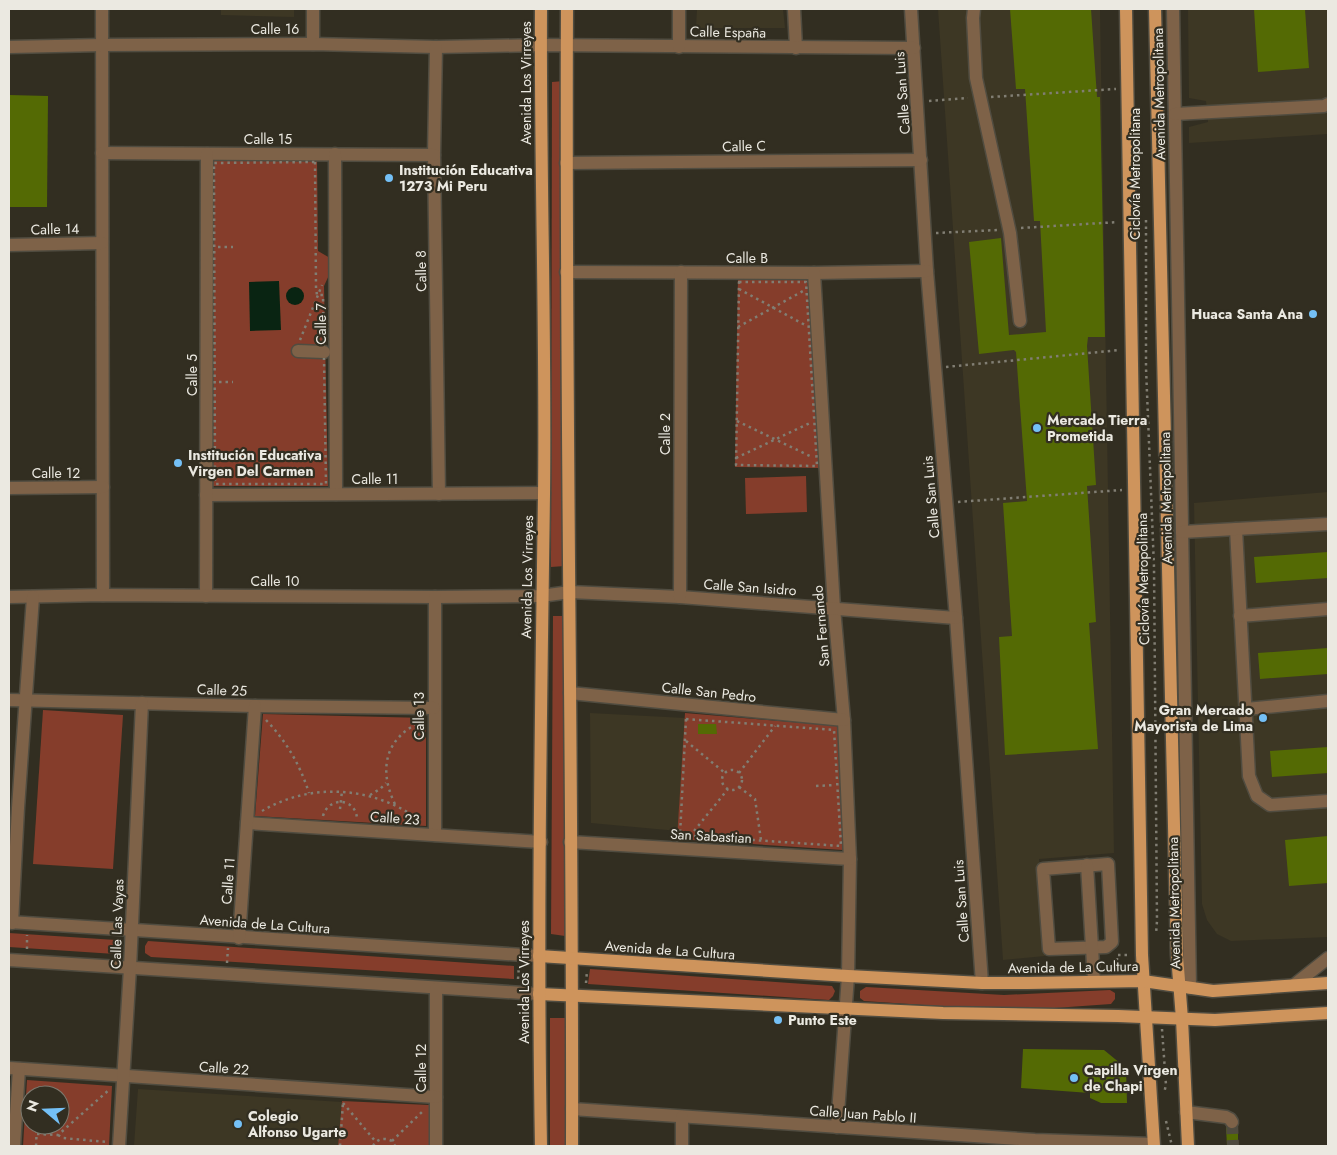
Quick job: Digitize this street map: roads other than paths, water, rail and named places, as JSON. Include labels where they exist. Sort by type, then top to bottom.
[{"type":"main road","name":"Avenida Los Virreyes","points":[[541,9],[544,493],[541,596],[539,956],[541,1146]]},
{"type":"main road","points":[[567,9],[566,272],[570,592],[572,1146]]},
{"type":"main road","points":[[1126,9],[1144,981],[1153,1145]]},
{"type":"main road","name":"Avenida Metropolitana","points":[[1155,9],[1176,915],[1185,987]]},
{"type":"main road","name":"Avenida de La Cultura","points":[[539,956],[982,983],[1144,981],[1212,990],[1328,983]]},
{"type":"main road","points":[[1185,987],[1182,1019],[1188,1146]]},
{"type":"main road","points":[[539,994],[943,1013],[1216,1020],[1328,1013]]},
{"type":"street","points":[[102,9],[103,595]]},
{"type":"street","points":[[313,9],[313,44]]},
{"type":"street","points":[[678,9],[678,47]]},
{"type":"street","points":[[794,9],[796,48]]},
{"type":"street","name":"Calle San Luis","points":[[911,9],[927,271],[956,618],[982,983]]},
{"type":"street","points":[[974,9],[976,78],[1009,229],[1020,321]]},
{"type":"street","name":"Avenida Metropolitana","points":[[1173,9],[1182,532],[1185,987]]},
{"type":"street","name":"Calle 16","points":[[9,47],[313,44],[436,47],[541,45]]},
{"type":"street","name":"Calle España","points":[[541,45],[914,48]]},
{"type":"street","name":"Calle 8","points":[[436,47],[434,155],[439,494]]},
{"type":"street","points":[[1175,114],[1324,106],[1328,104]]},
{"type":"street","name":"Calle 15","points":[[102,153],[434,155]]},
{"type":"street","name":"Calle 5","points":[[206,596],[207,154]]},
{"type":"street","name":"Calle 7","points":[[335,154],[336,494]]},
{"type":"street","name":"Calle C","points":[[566,163],[921,160]]},
{"type":"street","name":"Calle 14","points":[[9,245],[102,243]]},
{"type":"street","name":"Calle B","points":[[566,272],[814,273],[927,271]]},
{"type":"street","name":"Calle 2","points":[[680,272],[680,597]]},
{"type":"street","name":"San Fernando","points":[[814,273],[821,463],[844,720],[850,859],[848,976],[837,1127]]},
{"type":"street","points":[[298,351],[324,352]]},
{"type":"street","name":"Calle 12","points":[[9,488],[104,487]]},
{"type":"street","name":"Calle 11","points":[[206,495],[544,493]]},
{"type":"street","points":[[1182,532],[1328,524]]},
{"type":"street","points":[[1236,529],[1249,776],[1257,796],[1270,804],[1328,801]]},
{"type":"street","name":"Calle San Isidro","points":[[541,596],[570,592],[680,597],[956,618]]},
{"type":"street","name":"Calle 10","points":[[9,597],[103,595],[541,596]]},
{"type":"street","points":[[10,922],[13,808],[26,701],[33,597]]},
{"type":"street","name":"Calle 13","points":[[435,597],[435,836]]},
{"type":"street","points":[[1240,616],[1328,609]]},
{"type":"street","name":"Calle San Pedro","points":[[570,693],[844,720]]},
{"type":"street","name":"Calle 25","points":[[9,700],[434,708]]},
{"type":"street","points":[[1246,709],[1328,700]]},
{"type":"street","name":"Calle Las Vayas","points":[[113,1144],[124,1076],[142,703]]},
{"type":"street","name":"Calle 11","points":[[234,937],[247,823],[255,706]]},
{"type":"street","name":"Calle 23","points":[[247,823],[540,842]]},
{"type":"street","name":"San Sabastian","points":[[570,842],[850,859]]},
{"type":"street","points":[[1108,864],[1112,942],[1106,947],[1092,948],[1049,949],[1043,869],[1108,864]]},
{"type":"street","points":[[1087,866],[1094,981]]},
{"type":"street","name":"Avenida de La Cultura","points":[[10,922],[539,956]]},
{"type":"street","points":[[1294,985],[1328,958]]},
{"type":"street","points":[[9,960],[436,989],[539,994]]},
{"type":"street","name":"Calle 12","points":[[436,989],[436,1146]]},
{"type":"street","points":[[14,1068],[14,1146]]},
{"type":"street","name":"Calle 22","points":[[14,1068],[124,1076],[344,1097],[436,1097]]},
{"type":"street","name":"Calle Juan Pablo II","points":[[572,1109],[1035,1143],[1153,1145]]},
{"type":"street","points":[[1186,1112],[1226,1117],[1232,1122]]},
{"type":"street","points":[[682,1118],[682,1146]]},
{"type":"tunnel","points":[[1232,1122],[1233,1146]]},
{"type":"place","name":"Institución Educativa 1273 Mi Peru","points":[[389,178]]},
{"type":"place","name":"Huaca Santa Ana","points":[[1313,314]]},
{"type":"place","name":"Mercado Tierra Prometida","points":[[1037,428]]},
{"type":"place","name":"Institución Educativa Virgen Del Carmen","points":[[178,463]]},
{"type":"place","name":"Gran Mercado Mayorista de Lima","points":[[1263,718]]},
{"type":"place","name":"Punto Este","points":[[778,1020]]},
{"type":"place","name":"Capilla Virgen de Chapi","points":[[1074,1078]]},
{"type":"place","name":"Colegio Alfonso Ugarte","points":[[238,1124]]}]
